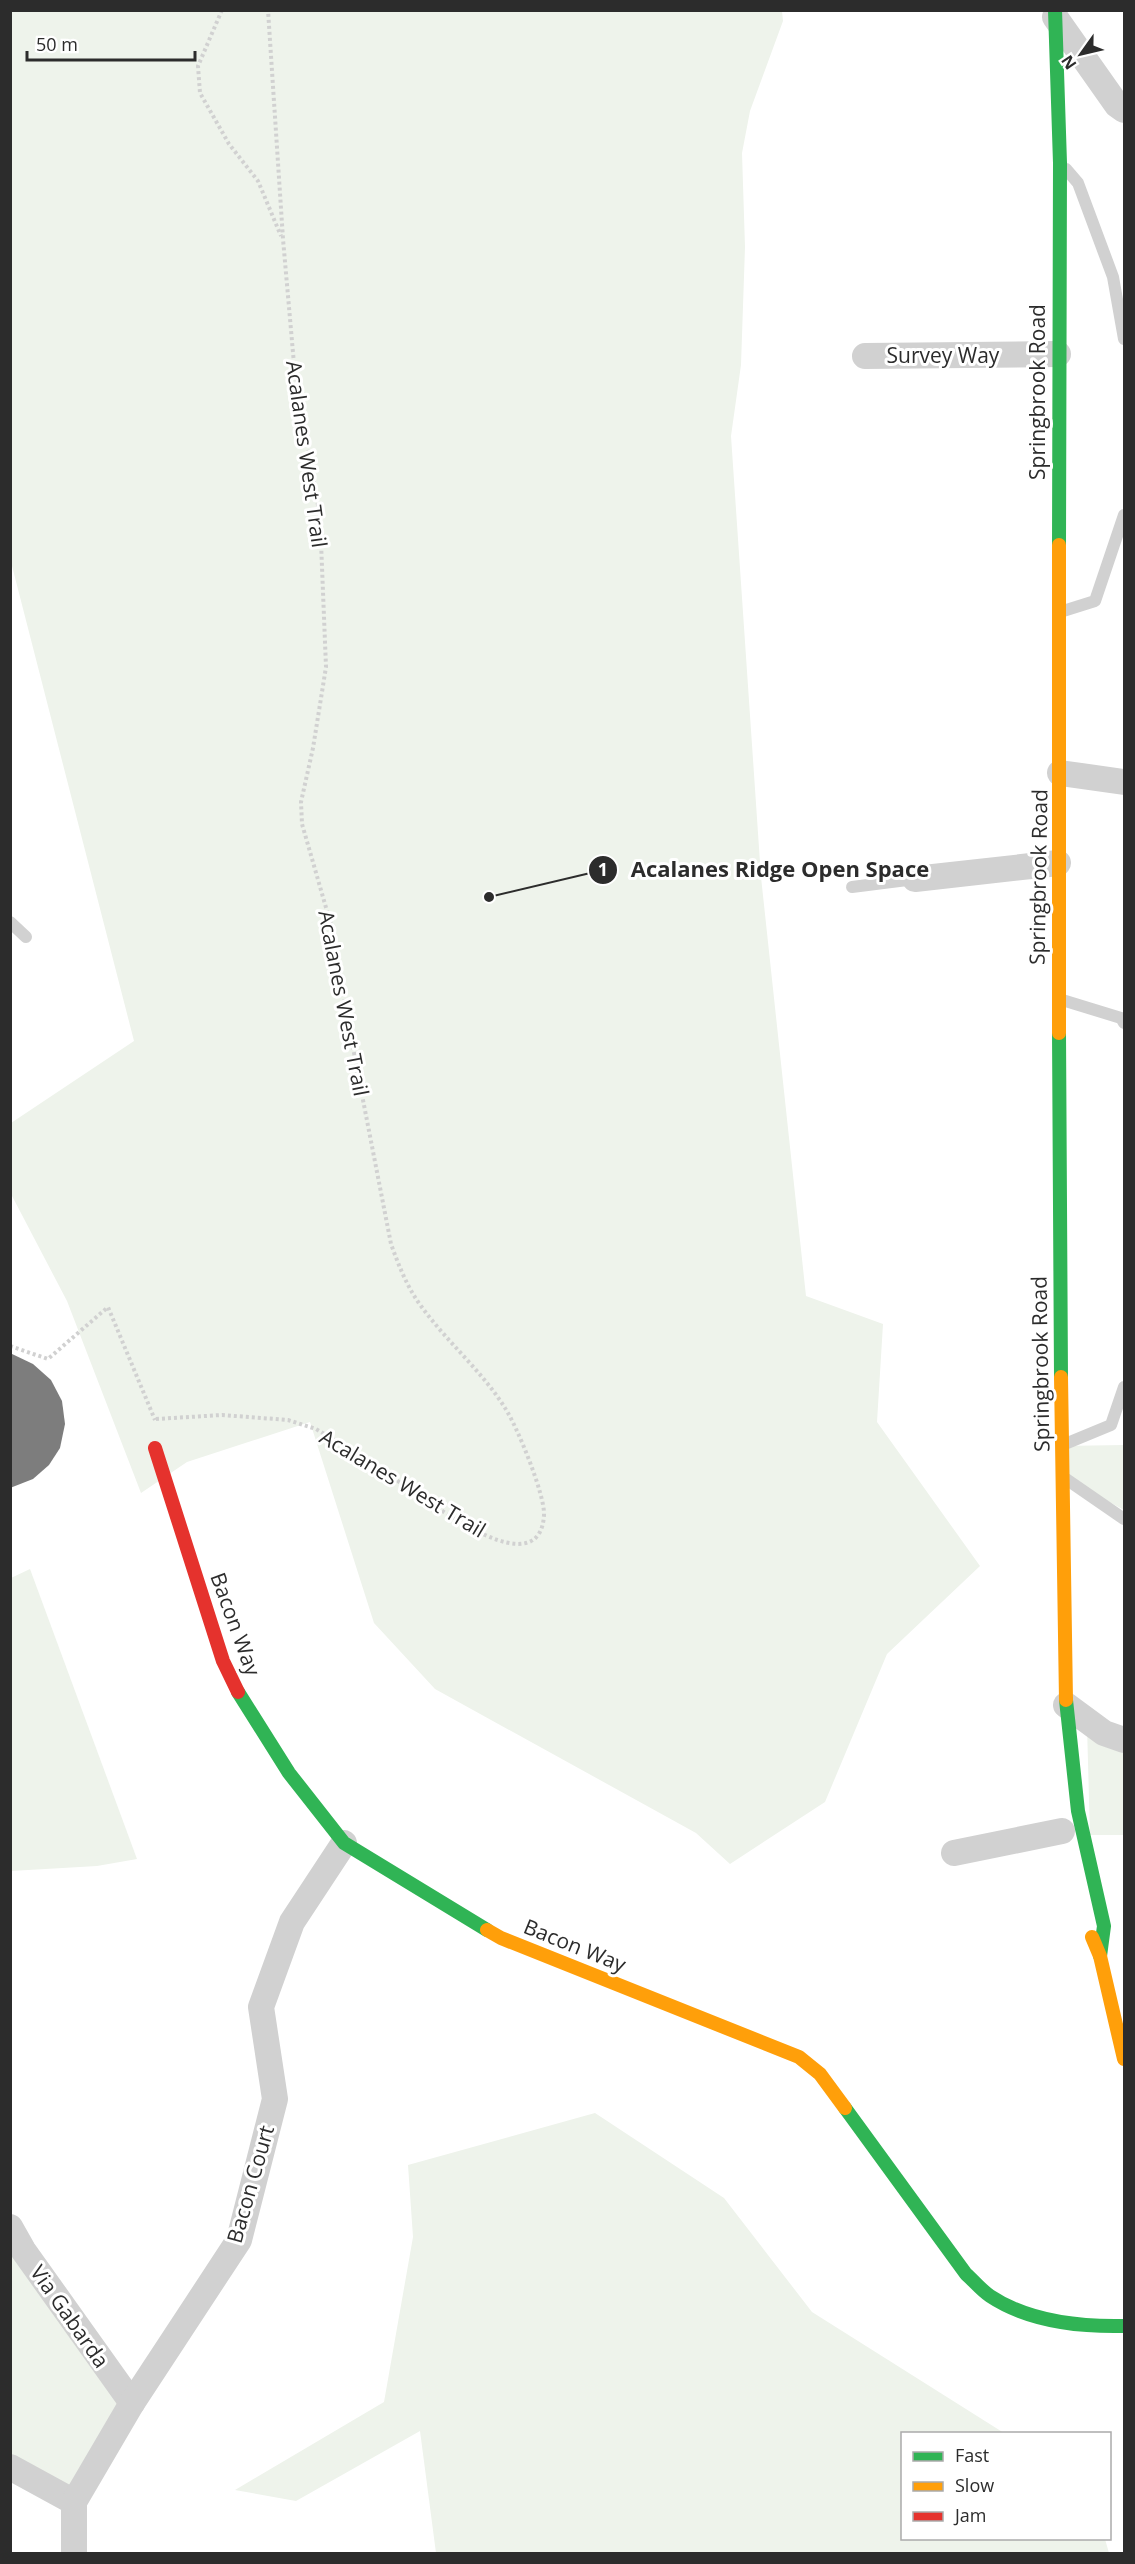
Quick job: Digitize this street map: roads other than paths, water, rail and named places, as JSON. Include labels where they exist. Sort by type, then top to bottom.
[{"type":"street","points":[[1055,14],[1116,105],[1125,110]]},
{"type":"street","name":"Springbrook Road","points":[[1055,14],[1060,163],[1058,999],[1061,1446],[1066,1705],[1078,1810],[1104,1926],[1100,1956]]},
{"type":"street","name":"Survey Way","points":[[865,356],[1058,354]]},
{"type":"street","points":[[1060,773],[1125,782]]},
{"type":"street","points":[[915,879],[1058,863]]},
{"type":"street","name":"Bacon Way","points":[[155,1448],[223,1661],[244,1704],[289,1773],[344,1843],[457,1914],[501,1938],[799,2057],[820,2074],[966,2274],[990,2295],[1031,2314],[1065,2325],[1125,2326]]},
{"type":"street","points":[[1066,1705],[1104,1733],[1125,1740]]},
{"type":"street","name":"Springbrook Road","points":[[1061,1786],[1069,1745]]},
{"type":"street","points":[[954,1853],[1063,1831]]},
{"type":"street","name":"Bacon Court","points":[[74,2502],[132,2403],[238,2240],[275,2099],[261,2007],[292,1922],[344,1843]]},
{"type":"street","name":"Springbrook Road","points":[[1089,1926],[1100,1956],[1125,2059]]},
{"type":"street","name":"Via Gabarda","points":[[10,2227],[23,2250],[132,2403]]},
{"type":"street","points":[[10,2467],[74,2502],[74,2553]]},
{"type":"lane","points":[[1060,163],[1078,183],[1113,278],[1125,339]]},
{"type":"lane","points":[[1059,612],[1095,600],[1125,515]]},
{"type":"lane","points":[[852,887],[915,879]]},
{"type":"lane","points":[[10,922],[26,938]]},
{"type":"lane","points":[[1058,999],[1121,1018],[1125,1023]]},
{"type":"lane","points":[[1061,1446],[1111,1425],[1125,1387]]},
{"type":"lane","points":[[1062,1476],[1125,1519]]},
{"type":"place","name":"Acalanes Ridge Open Space","points":[[489,897]]}]
